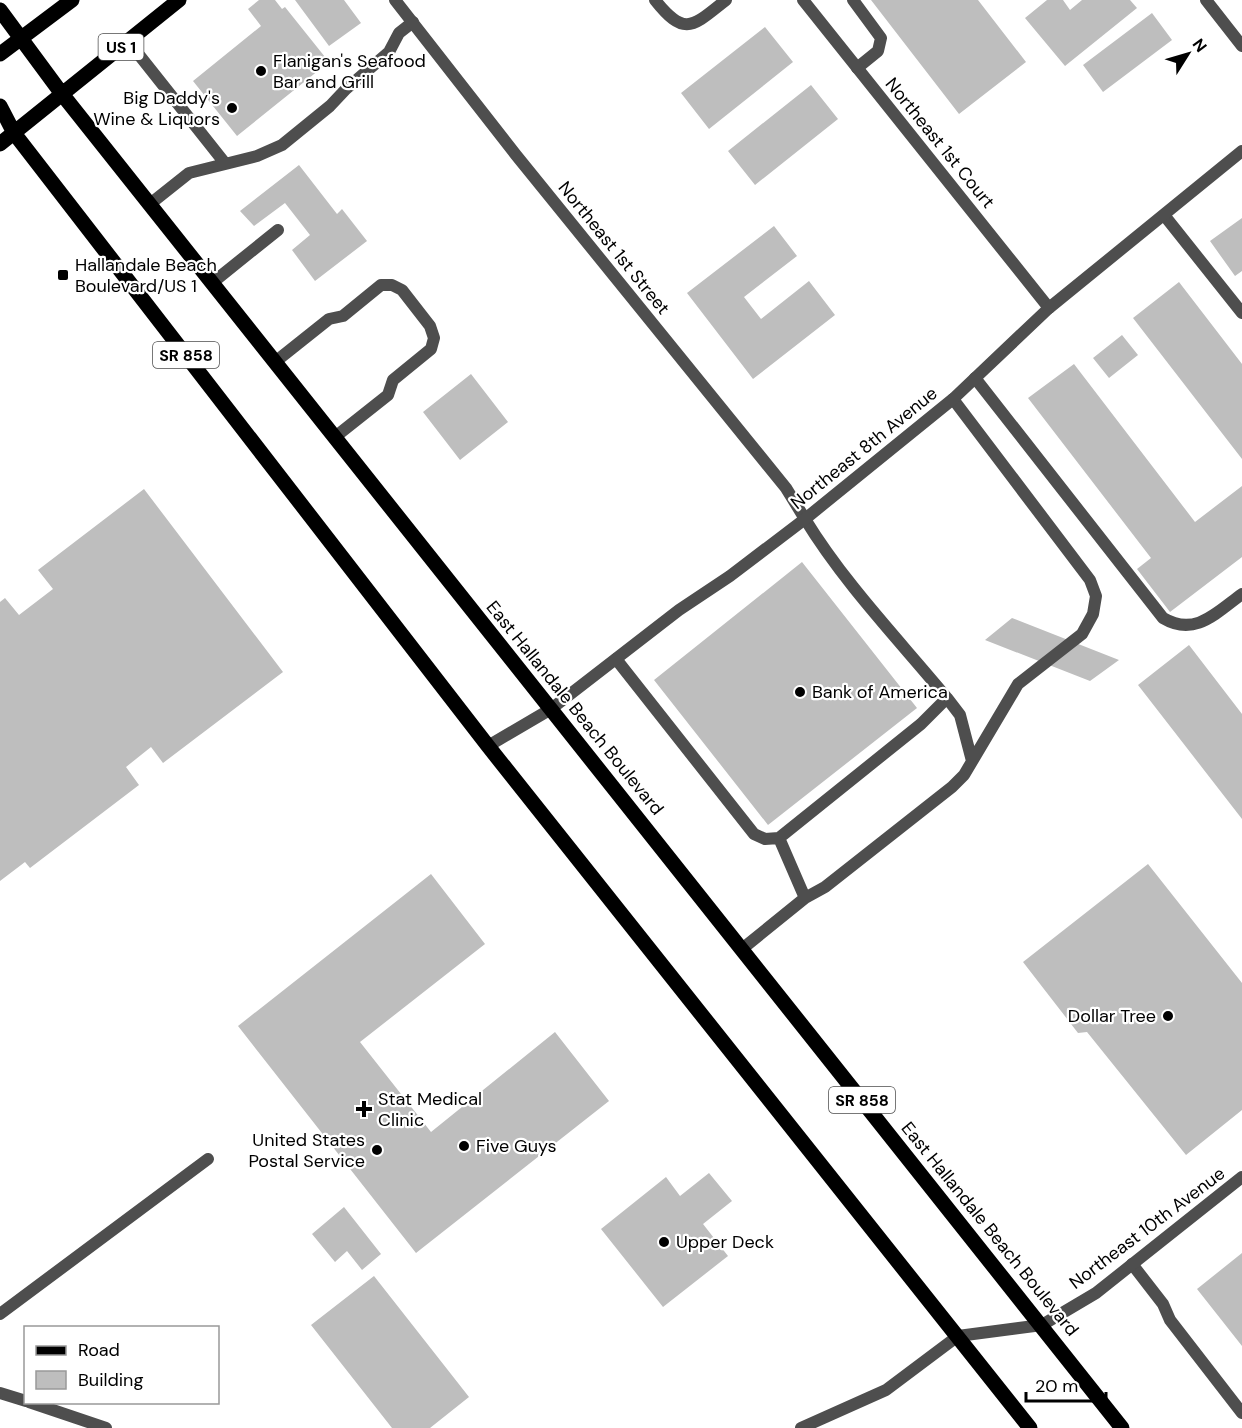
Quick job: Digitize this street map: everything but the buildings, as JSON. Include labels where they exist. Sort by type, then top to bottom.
[{"type":"main road","points":[[0,54],[72,0]]},
{"type":"main road","name":"US 1","points":[[0,144],[180,0]]},
{"type":"main road","name":"East Hallandale Beach Boulevard","points":[[0,10],[62,94],[1122,1428]]},
{"type":"main road","name":"SR 858","points":[[0,106],[14,133],[488,746],[1030,1428]]},
{"type":"street","name":"Northeast 1st Street","points":[[395,0],[516,155],[786,488],[836,564],[960,715],[972,761]]},
{"type":"street","points":[[655,0],[671,20],[685,24],[698,22],[726,0]]},
{"type":"street","name":"Northeast 1st Court","points":[[802,0],[1050,308]]},
{"type":"street","points":[[853,0],[881,38],[878,51],[857,68]]},
{"type":"street","points":[[1206,0],[1242,46]]},
{"type":"street","points":[[150,204],[189,173],[224,162],[257,156],[282,145],[330,106],[388,52],[399,33],[413,22]]},
{"type":"street","points":[[128,41],[224,162]]},
{"type":"street","name":"Northeast 8th Avenue","points":[[488,746],[551,709],[616,658],[805,519],[953,399],[1050,308],[1242,151]]},
{"type":"street","points":[[1164,215],[1242,313]]},
{"type":"street","points":[[212,282],[278,230]]},
{"type":"street","points":[[275,362],[329,319],[343,316],[381,285],[392,285],[402,290],[430,327],[434,338],[431,349],[393,380],[388,395],[335,437]]},
{"type":"street","points":[[975,378],[1163,618],[1188,627],[1202,624],[1242,594]]},
{"type":"street","points":[[742,949],[805,898],[825,887],[952,787],[972,761],[1018,684],[1082,634],[1093,614],[1096,596],[1090,580],[953,399]]},
{"type":"street","points":[[616,658],[754,834],[765,839],[779,838],[921,724],[947,698]]},
{"type":"street","points":[[779,838],[805,898]]},
{"type":"street","points":[[0,1314],[208,1159]]},
{"type":"street","name":"Northeast 10th Avenue","points":[[1042,1325],[1096,1293],[1242,1177]]},
{"type":"street","points":[[1132,1264],[1163,1304],[1170,1320],[1242,1413]]},
{"type":"street","points":[[801,1428],[886,1390],[958,1336],[1042,1325]]},
{"type":"street","points":[[0,1393],[24,1401]]},
{"type":"street","points":[[33,1404],[106,1428]]},
{"type":"place","name":"Flanigan's Seafood Bar and Grill","points":[[261,71]]},
{"type":"place","name":"Big Daddy's Wine & Liquors","points":[[232,108]]},
{"type":"place","name":"Hallandale Beach Boulevard/US 1","points":[[63,275]]},
{"type":"place","name":"Bank of America","points":[[800,692]]},
{"type":"place","name":"Dollar Tree","points":[[1168,1016]]},
{"type":"place","name":"Stat Medical Clinic","points":[[364,1109]]},
{"type":"place","name":"Five Guys","points":[[464,1146]]},
{"type":"place","name":"United States Postal Service","points":[[377,1150]]},
{"type":"place","name":"Upper Deck","points":[[664,1242]]}]
